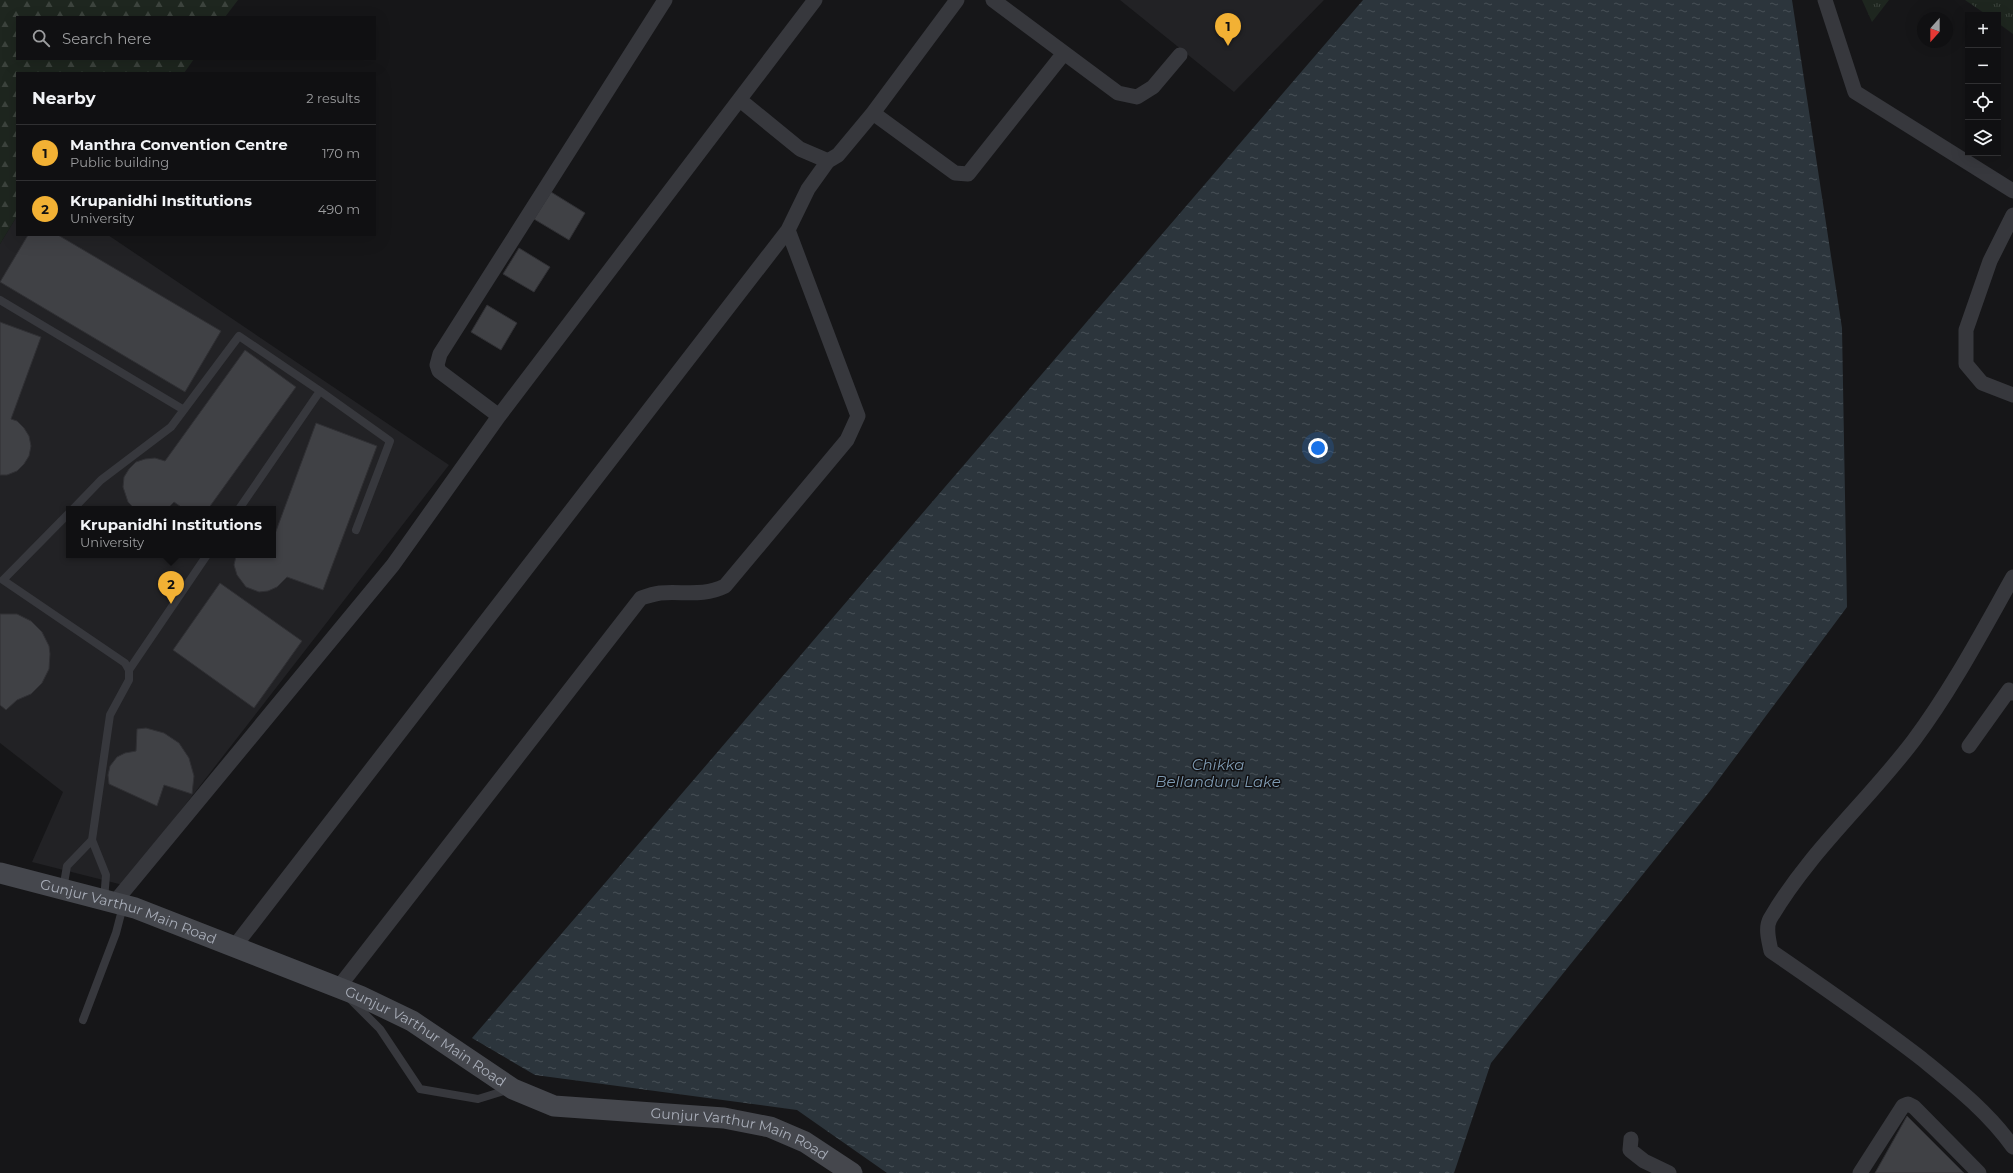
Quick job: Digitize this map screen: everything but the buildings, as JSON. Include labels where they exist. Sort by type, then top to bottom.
[{"type":"main road","name":"Gunjur Varthur Main Road","points":[[0,872],[135,908],[360,996],[412,1021],[513,1089],[554,1106],[724,1118],[770,1127],[805,1142],[852,1173]]},
{"type":"street","points":[[499,416],[439,371],[437,364],[440,354],[665,0]]},
{"type":"street","points":[[114,903],[393,565],[499,416],[815,0]]},
{"type":"street","points":[[234,947],[788,230],[808,189],[828,161],[838,155],[873,112],[957,0]]},
{"type":"street","points":[[993,0],[1118,93],[1137,97],[1153,87],[1180,55]]},
{"type":"street","points":[[1825,0],[1855,92],[2013,192]]},
{"type":"street","points":[[873,112],[955,172],[968,174],[1064,53]]},
{"type":"street","points":[[740,100],[800,149],[828,161]]},
{"type":"street","points":[[2013,215],[1990,261],[1966,330],[1966,364],[1982,383],[2013,395]]},
{"type":"street","points":[[338,988],[641,598],[659,593],[697,594],[715,591],[725,586],[847,440],[858,416],[788,230]]},
{"type":"street","points":[[2013,577],[1962,667],[1914,740],[1809,863],[1769,920],[1768,936],[1771,951],[1884,1030],[1961,1090],[1999,1128],[2013,1147]]},
{"type":"street","points":[[1969,746],[2009,690],[2013,693]]},
{"type":"street","points":[[1860,1173],[1903,1106],[1908,1104],[1914,1107],[1979,1173]]},
{"type":"street","points":[[1630,1139],[1630,1150],[1644,1161],[1669,1173]]},
{"type":"lane","points":[[0,300],[184,410]]},
{"type":"lane","points":[[76,506],[101,480],[171,428],[239,336],[320,391],[390,442],[356,530]]},
{"type":"lane","points":[[241,506],[320,391]]},
{"type":"lane","points":[[66,516],[3,580],[125,663],[129,670],[129,680],[110,715],[92,840],[106,874],[114,903],[116,933],[83,1020]]},
{"type":"lane","points":[[129,670],[206,558]]},
{"type":"lane","points":[[63,890],[67,866],[92,840]]},
{"type":"lane","points":[[338,988],[380,1029],[420,1089],[478,1099],[513,1089]]},
{"type":"shaded area","points":[[1120,0],[1324,0],[1234,92]]},
{"type":"shaded area","points":[[16,218],[16,236],[109,236],[449,465],[123,885],[32,862],[63,792],[0,743],[0,244]]},
{"type":"green space","points":[[0,0],[238,0],[226,16],[16,16],[16,60],[193,60],[185,72],[16,72],[16,218],[0,244]]},
{"type":"green space","points":[[1862,0],[1889,0],[1872,22]]},
{"type":"green space","points":[[1965,0],[2013,0],[2013,34],[2001,25],[2001,12],[1983,12]]},
{"type":"water","name":"Chikka Bellanduru Lake","points":[[1363,0],[1792,0],[1842,328],[1847,607],[1710,791],[1491,1063],[1454,1173],[887,1173],[797,1110],[535,1075],[472,1038]]},
{"type":"place","name":"Manthra Convention Centre","points":[[1228,46]]},
{"type":"place","name":"Krupanidhi Institutions","points":[[171,604]]}]
